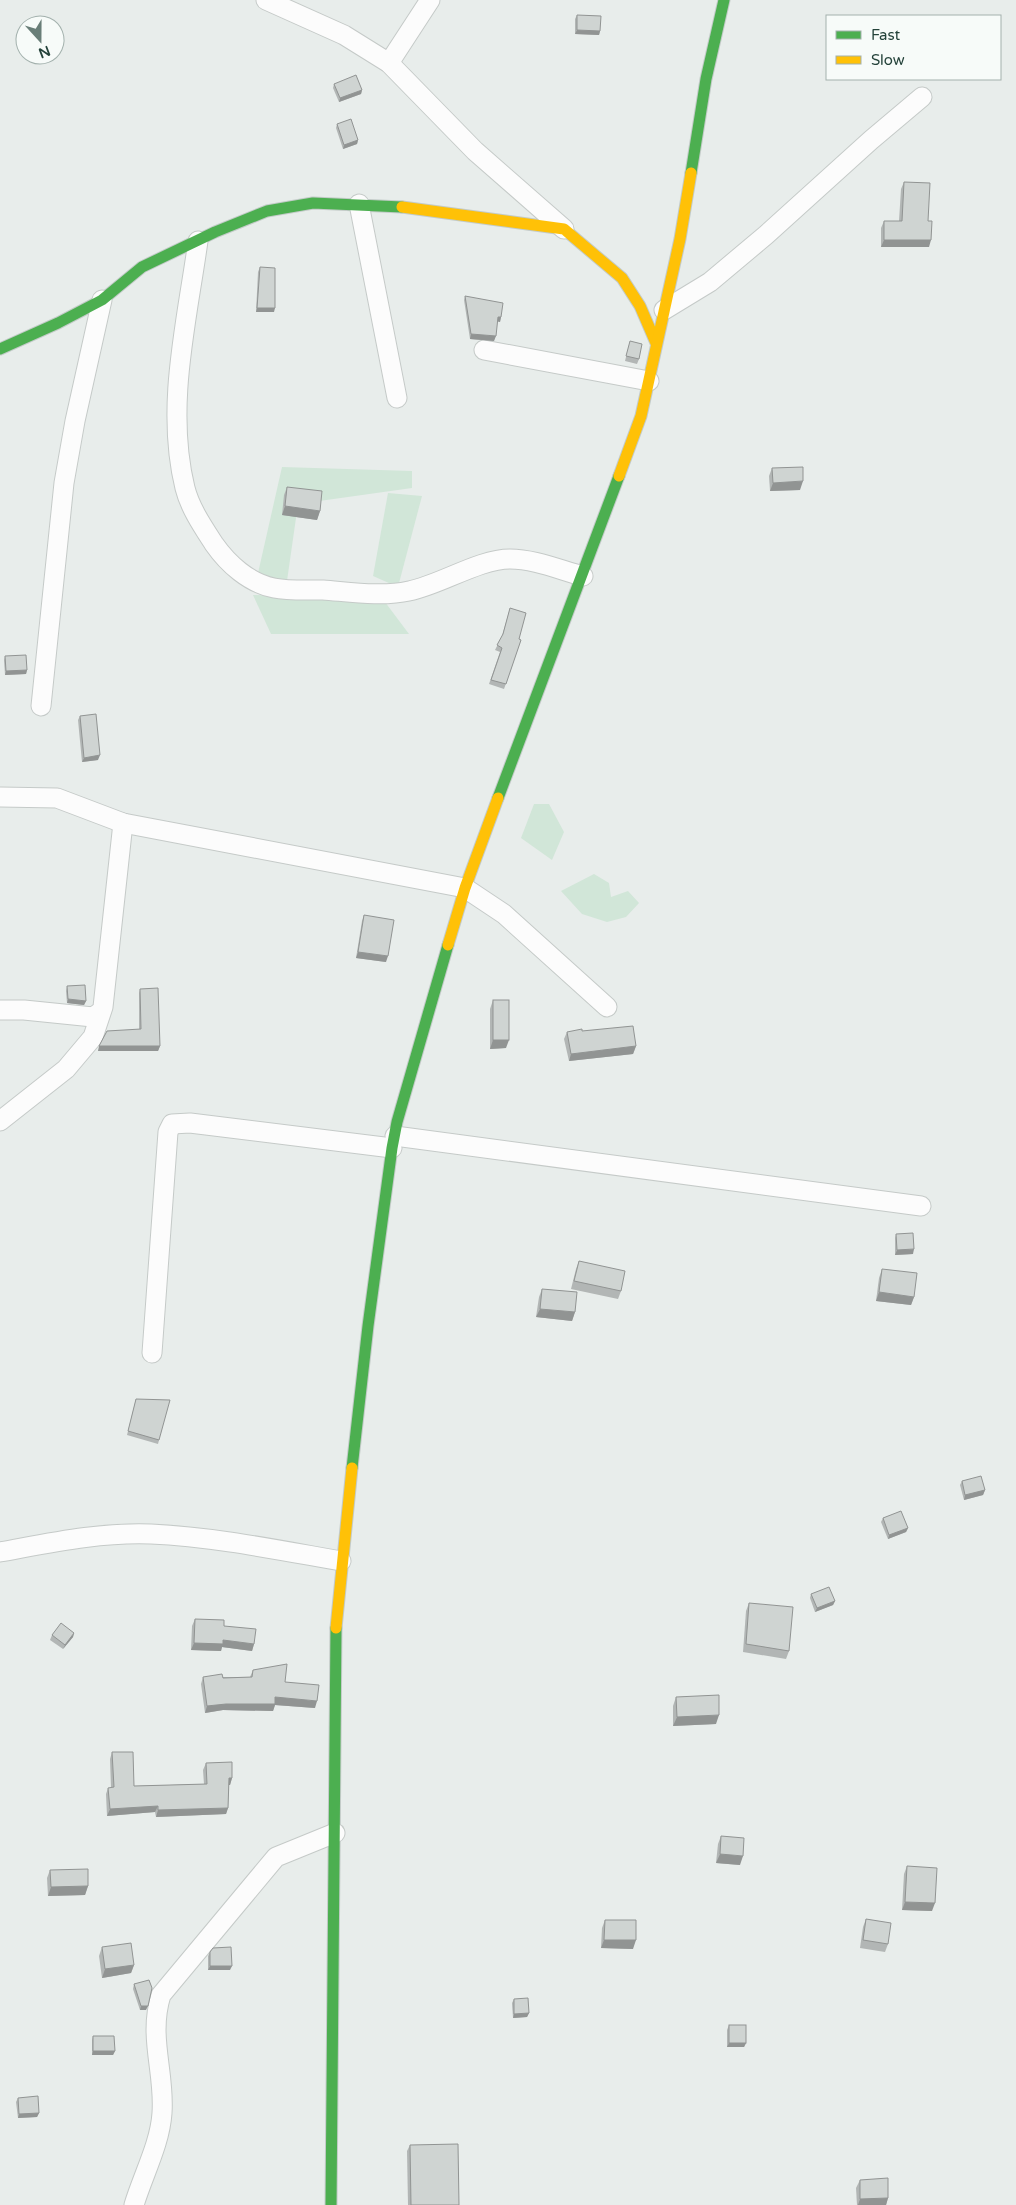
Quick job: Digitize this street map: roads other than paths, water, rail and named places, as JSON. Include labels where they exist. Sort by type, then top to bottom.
[{"type":"street","points":[[266,0],[344,35],[389,63],[475,151],[622,278],[640,306],[656,343]]},
{"type":"street","points":[[389,63],[430,0]]},
{"type":"street","points":[[331,2205],[336,1613],[340,1561],[394,1142],[465,888],[583,576],[641,416],[680,238],[706,79],[724,0]]},
{"type":"street","points":[[664,310],[710,282],[922,97]]},
{"type":"street","points":[[0,349],[58,323],[102,300],[142,267],[267,211],[314,202],[393,206],[564,229]]},
{"type":"street","points":[[359,204],[397,398]]},
{"type":"street","points":[[198,241],[180,376],[177,422],[179,456],[185,489],[200,524],[226,560],[250,578],[273,588],[389,594],[410,591],[507,559],[522,560],[583,576]]},
{"type":"street","points":[[42,706],[64,482],[75,421],[102,300]]},
{"type":"street","points":[[484,350],[649,381]]},
{"type":"street","points":[[0,797],[57,798],[123,823],[465,888],[504,914],[607,1007]]},
{"type":"street","points":[[0,1010],[24,1010],[93,1018],[103,1007],[123,823]]},
{"type":"street","points":[[0,1120],[66,1069],[93,1037],[99,1013]]},
{"type":"street","points":[[152,1353],[168,1132],[172,1124],[190,1123],[394,1142],[921,1206]]},
{"type":"street","points":[[0,1552],[84,1537],[150,1534],[214,1539],[340,1561]]},
{"type":"street","points":[[134,2205],[160,2130],[162,2112],[155,2024],[161,1995],[276,1857],[335,1833]]}]
